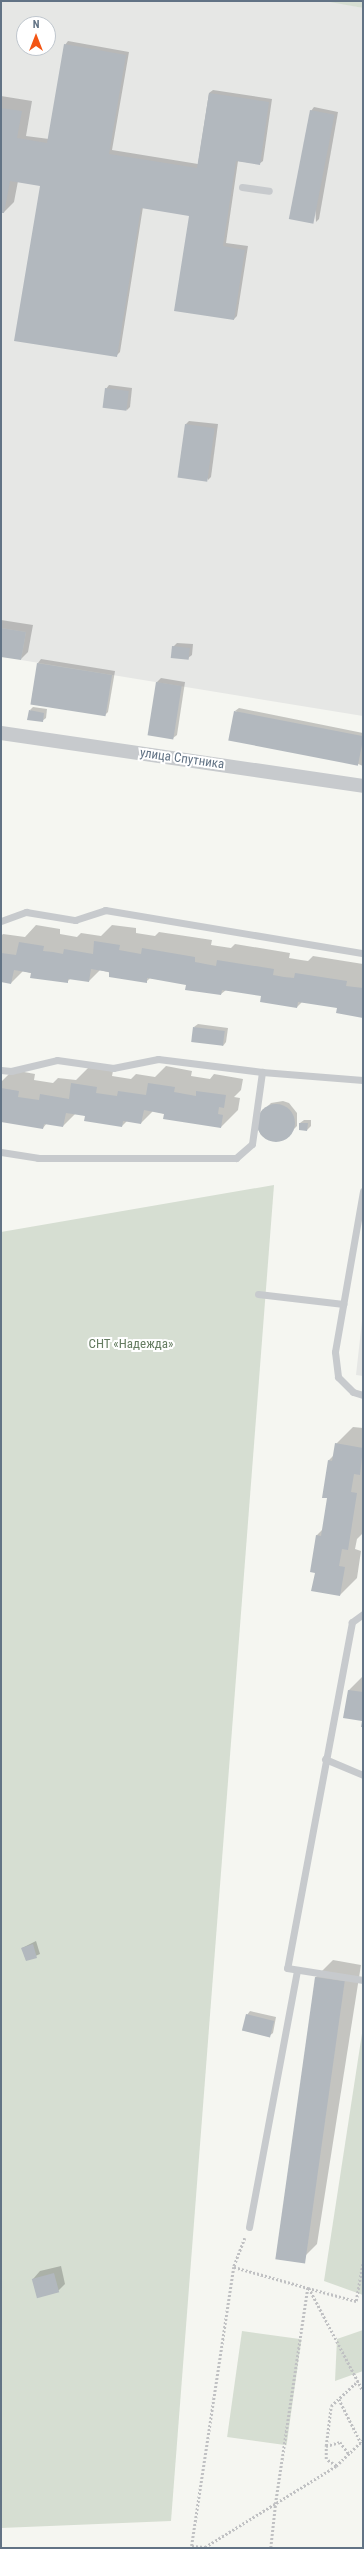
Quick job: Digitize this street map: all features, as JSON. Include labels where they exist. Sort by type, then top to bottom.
[{"type":"street","name":"улица Спутника","points":[[1,733],[363,786]]},
{"type":"lane","points":[[242,186],[269,191]]},
{"type":"lane","points":[[1,921],[26,912],[75,920],[105,910],[363,953]]},
{"type":"lane","points":[[1,1070],[11,1071],[57,1060],[113,1068],[158,1059],[262,1072],[363,1080]]},
{"type":"lane","points":[[1,1152],[38,1158],[236,1158],[252,1144],[262,1072]]},
{"type":"lane","points":[[363,1191],[335,1352],[338,1377],[352,1392],[363,1395]]},
{"type":"lane","points":[[258,1294],[343,1304]]},
{"type":"lane","points":[[363,1614],[352,1622],[324,1759],[287,1968],[297,1971],[363,1980]]},
{"type":"lane","points":[[324,1759],[363,1775]]},
{"type":"lane","points":[[249,2227],[297,1971]]},
{"type":"path","points":[[249,2227],[234,2267],[192,2546],[205,2547],[336,2466],[349,2454],[362,2441],[339,2399]]},
{"type":"path","points":[[234,2267],[356,2300],[363,2263]]},
{"type":"path","points":[[308,2288],[363,2391]]},
{"type":"path","points":[[271,2548],[276,2502],[308,2288]]},
{"type":"path","points":[[336,2466],[326,2459],[326,2446],[331,2406],[358,2381]]},
{"type":"path","points":[[326,2446],[340,2442],[349,2454]]},
{"type":"shaded area","points":[[1,1],[330,1],[363,8],[363,716],[21,660],[26,632],[1,628]]},
{"type":"shaded area","points":[[363,1312],[363,1376],[356,1375]]},
{"type":"green space","points":[[363,1],[363,8],[330,2]]},
{"type":"green space","name":"СНТ «Надежда»","points":[[274,1185],[171,2521],[1,2528],[1,1232]]},
{"type":"green space","points":[[363,2027],[363,2295],[324,2281]]},
{"type":"green space","points":[[363,2330],[363,2371],[335,2381],[337,2339]]},
{"type":"green space","points":[[242,2331],[301,2339],[287,2445],[227,2437]]},
{"type":"building","points":[[64,44],[126,55],[109,154],[197,168],[209,93],[269,102],[260,165],[236,161],[223,246],[245,250],[234,320],[174,311],[189,216],[141,208],[117,357],[14,341],[40,186],[10,181],[4,213],[1,213],[1,108],[22,111],[17,138],[47,143]]},
{"type":"building","points":[[310,110],[335,115],[313,224],[289,219]]},
{"type":"building","points":[[105,388],[129,391],[126,411],[103,408]]},
{"type":"building","points":[[185,424],[215,428],[207,482],[177,477]]},
{"type":"building","points":[[1,628],[26,632],[21,660],[1,657]]},
{"type":"building","points":[[172,646],[190,648],[189,660],[171,658]]},
{"type":"building","points":[[37,663],[112,675],[105,716],[30,704]]},
{"type":"building","points":[[156,682],[182,686],[173,739],[148,735]]},
{"type":"building","points":[[29,710],[44,713],[43,722],[27,720]]},
{"type":"building","points":[[234,711],[363,736],[358,766],[228,740]]},
{"type":"building","points":[[94,941],[120,945],[119,950],[141,954],[142,948],[195,957],[195,962],[216,966],[217,960],[274,969],[273,975],[284,977],[294,978],[295,973],[347,981],[346,986],[363,988],[363,1018],[336,1013],[337,1008],[298,1002],[297,1008],[260,1002],[261,996],[222,990],[221,995],[185,990],[186,985],[147,978],[147,983],[109,977],[109,972],[91,969],[89,982],[68,979],[68,983],[30,978],[31,973],[14,970],[11,984],[1,982],[1,953],[16,955],[19,942],[44,946],[43,951],[63,954],[64,949],[93,954]]},
{"type":"building","points":[[193,1027],[225,1031],[223,1046],[191,1042]]},
{"type":"building","points":[[71,1083],[97,1087],[96,1093],[117,1096],[118,1091],[146,1095],[148,1083],[175,1087],[174,1092],[196,1096],[196,1091],[226,1095],[224,1108],[219,1107],[218,1114],[223,1115],[221,1128],[163,1119],[164,1114],[144,1110],[141,1124],[123,1121],[122,1127],[84,1121],[85,1116],[66,1113],[63,1127],[44,1124],[43,1129],[1,1122],[1,1088],[19,1091],[18,1097],[39,1100],[40,1094],[69,1099]]},
{"type":"building","points":[[272,1104],[280,1104],[290,1109],[294,1116],[294,1130],[290,1137],[280,1142],[272,1142],[262,1137],[260,1134],[257,1127],[257,1119],[262,1109],[265,1107]]},
{"type":"building","points":[[299,1123],[308,1123],[307,1131],[299,1130]]},
{"type":"building","points":[[335,1443],[363,1448],[360,1475],[354,1474],[351,1492],[357,1493],[348,1550],[342,1549],[339,1566],[345,1567],[340,1596],[311,1591],[315,1573],[310,1572],[316,1535],[321,1536],[327,1498],[322,1498],[328,1460],[332,1461]]},
{"type":"building","points":[[348,1690],[363,1692],[363,1727],[361,1727],[362,1721],[343,1718]]},
{"type":"building","points":[[33,1944],[37,1958],[26,1961],[21,1948]]},
{"type":"building","points":[[315,1977],[345,1981],[305,2263],[275,2259]]},
{"type":"building","points":[[246,2014],[274,2021],[270,2038],[242,2030]]},
{"type":"building","points":[[54,2273],[59,2292],[37,2298],[32,2279]]}]
